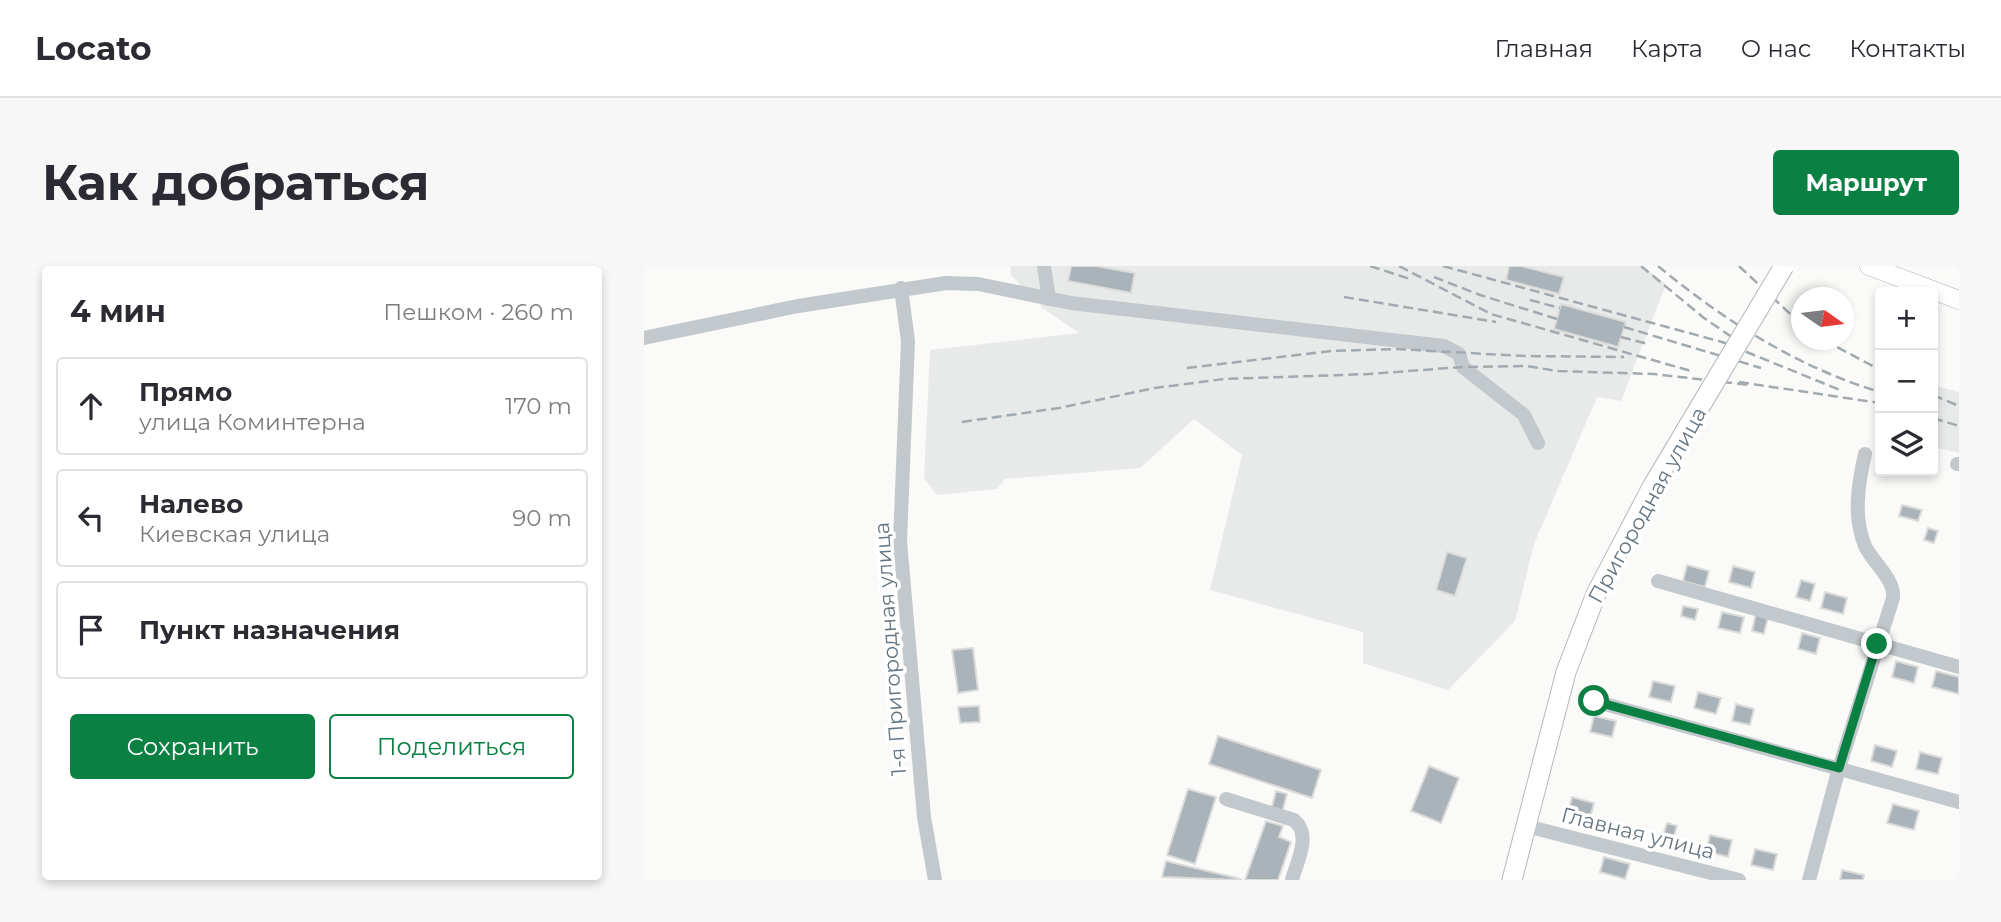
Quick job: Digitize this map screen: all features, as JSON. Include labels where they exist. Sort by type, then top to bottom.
[{"type":"highway","name":"Пригородная улица","points":[[1512,880],[1566,672],[1596,594],[1652,487],[1784,266]]},
{"type":"main road","points":[[1869,266],[1959,300]]},
{"type":"street","points":[[1044,266],[1049,299]]},
{"type":"street","points":[[644,338],[901,288],[946,283],[978,284],[1049,299],[1444,346],[1459,354],[1463,367],[1524,415],[1538,443]]},
{"type":"street","name":"1-я Пригородная улица","points":[[901,288],[908,341],[900,541],[924,817],[935,880]]},
{"type":"street","points":[[1809,880],[1839,768],[1894,592],[1870,554],[1861,532],[1858,491],[1865,454]]},
{"type":"street","points":[[1658,581],[1959,667]]},
{"type":"street","points":[[1594,701],[1959,802]]},
{"type":"street","points":[[1226,799],[1294,820],[1300,825],[1304,834],[1292,880]]},
{"type":"street","name":"Главная улица","points":[[1525,826],[1740,880]]},
{"type":"shaded area","points":[[1010,266],[1642,266],[1666,284],[1621,401],[1597,397],[1534,544],[1515,621],[1448,690],[1363,663],[1363,632],[1210,590],[1242,455],[1194,419],[1140,468],[1005,479],[997,489],[937,495],[924,478],[930,350],[1079,333],[1041,307],[1038,290],[1023,288],[1011,275]]},
{"type":"shaded area","points":[[1938,386],[1959,392],[1959,453],[1938,448]]},
{"type":"building","points":[[1071,266],[1096,266],[1135,273],[1131,293],[1068,281]]},
{"type":"building","points":[[1509,266],[1521,266],[1564,277],[1559,294],[1506,280]]},
{"type":"building","points":[[1561,304],[1626,322],[1618,347],[1554,329]]},
{"type":"building","points":[[1902,505],[1922,510],[1918,521],[1899,516]]},
{"type":"building","points":[[1928,528],[1938,531],[1934,543],[1924,540]]},
{"type":"building","points":[[1447,552],[1467,558],[1455,596],[1436,590]]},
{"type":"building","points":[[1687,565],[1709,571],[1705,587],[1683,581]]},
{"type":"building","points":[[1733,566],[1755,572],[1751,588],[1729,582]]},
{"type":"building","points":[[1801,580],[1815,584],[1810,601],[1796,597]]},
{"type":"building","points":[[1825,592],[1847,598],[1843,614],[1821,608]]},
{"type":"building","points":[[1683,606],[1698,609],[1695,620],[1681,616]]},
{"type":"building","points":[[1722,612],[1744,617],[1740,633],[1718,628]]},
{"type":"building","points":[[1756,613],[1768,617],[1764,634],[1752,631]]},
{"type":"building","points":[[1802,633],[1820,638],[1816,654],[1798,649]]},
{"type":"building","points":[[973,648],[978,690],[958,693],[952,650]]},
{"type":"building","points":[[1896,661],[1918,667],[1914,683],[1892,677]]},
{"type":"building","points":[[1936,671],[1959,677],[1959,694],[1932,687]]},
{"type":"building","points":[[1653,681],[1675,686],[1671,702],[1649,697]]},
{"type":"building","points":[[1698,692],[1721,698],[1716,714],[1694,708]]},
{"type":"building","points":[[1736,704],[1754,709],[1750,725],[1732,721]]},
{"type":"building","points":[[979,706],[980,722],[960,723],[958,707]]},
{"type":"building","points":[[1594,716],[1616,721],[1612,737],[1590,732]]},
{"type":"building","points":[[1218,736],[1321,770],[1312,798],[1209,764]]},
{"type":"building","points":[[1875,745],[1897,751],[1892,767],[1871,761]]},
{"type":"building","points":[[1920,752],[1942,758],[1938,774],[1916,769]]},
{"type":"building","points":[[1429,766],[1459,778],[1441,823],[1411,811]]},
{"type":"building","points":[[1188,789],[1216,797],[1195,864],[1167,855]]},
{"type":"building","points":[[1276,791],[1287,794],[1282,813],[1271,810]]},
{"type":"building","points":[[1572,797],[1594,803],[1590,819],[1568,813]]},
{"type":"building","points":[[1893,804],[1919,811],[1914,830],[1887,823]]},
{"type":"building","points":[[1266,821],[1283,826],[1279,837],[1291,842],[1278,880],[1245,880]]},
{"type":"building","points":[[1667,823],[1677,826],[1672,843],[1662,839]]},
{"type":"building","points":[[1710,835],[1732,840],[1728,857],[1706,851]]},
{"type":"building","points":[[1755,849],[1777,854],[1773,870],[1751,865]]},
{"type":"building","points":[[1604,857],[1630,864],[1625,879],[1600,872]]},
{"type":"building","points":[[1166,861],[1241,879],[1241,880],[1162,877]]},
{"type":"building","points":[[1842,870],[1864,875],[1863,880],[1840,880]]},
{"type":"railway","points":[[1370,266],[1410,279]]},
{"type":"railway","points":[[1399,266],[1491,314],[1691,371]]},
{"type":"railway","points":[[1443,266],[1722,342],[1840,390]]},
{"type":"railway","points":[[1641,266],[1704,318],[1742,344]]},
{"type":"railway","points":[[1658,266],[1709,305],[1763,340],[1820,370],[1875,390]]},
{"type":"railway","points":[[1739,266],[1791,315]]},
{"type":"railway","points":[[1434,277],[1480,295],[1557,319]]},
{"type":"railway","points":[[1344,297],[1496,322]]},
{"type":"railway","points":[[1530,300],[1560,308]]},
{"type":"railway","points":[[1624,327],[1761,368]]},
{"type":"railway","points":[[1621,337],[1648,344]]},
{"type":"railway","points":[[1187,368],[1331,351],[1396,349],[1524,356],[1624,357]]},
{"type":"railway","points":[[1843,350],[1875,367]]},
{"type":"railway","points":[[962,422],[1059,408],[1155,388],[1224,379],[1369,374],[1463,367],[1526,366],[1558,371],[1654,374],[1749,385]]},
{"type":"railway","points":[[1739,382],[1875,402]]},
{"type":"railway","points":[[1938,397],[1959,406]]},
{"type":"railway","points":[[1938,420],[1959,426]]},
{"type":"route","points":[[1594,701],[1839,768],[1877,644]]}]
